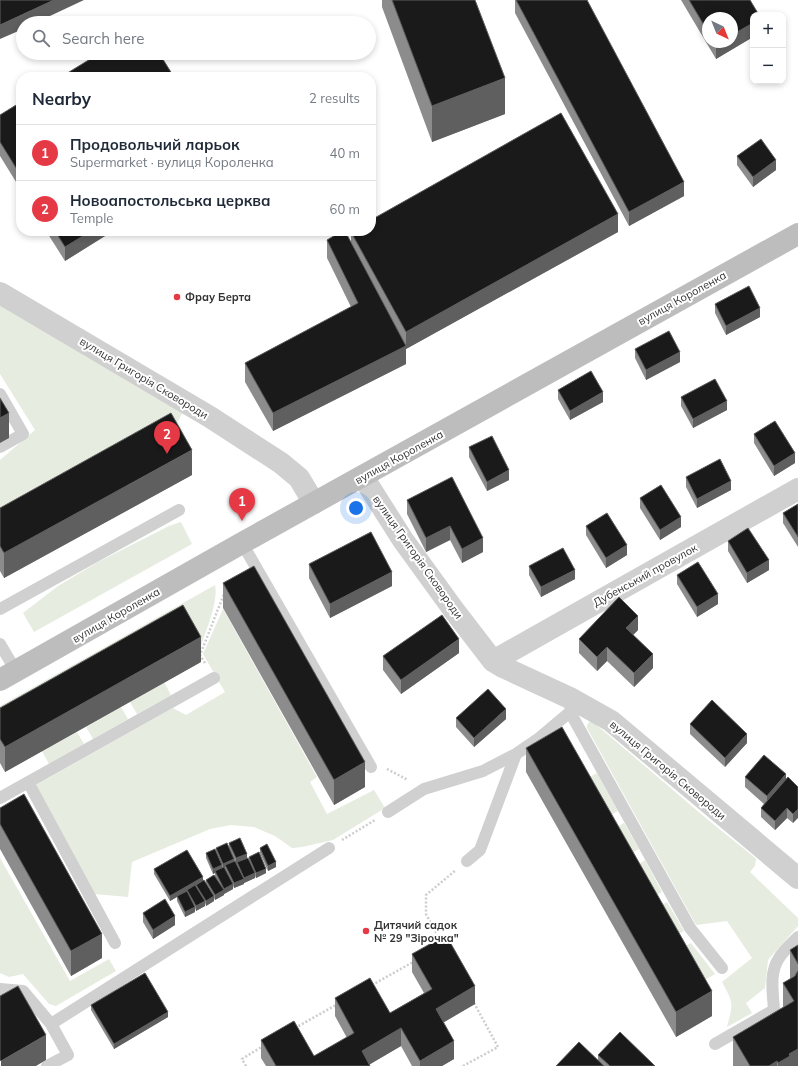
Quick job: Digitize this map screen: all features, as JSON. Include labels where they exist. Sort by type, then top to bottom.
[{"type":"street","name":"вулиця Короленка","points":[[8,676],[242,543],[798,234]]},
{"type":"street","name":"вулиця Григорія Сковороди","points":[[0,293],[210,417],[281,463],[299,478],[314,503]]},
{"type":"street","name":"вулиця Григорія Сковороди","points":[[363,477],[403,540],[493,661],[571,705],[610,721],[798,878]]},
{"type":"street","name":"Дубенський провулок","points":[[493,661],[798,489]]},
{"type":"lane","points":[[0,394],[23,434],[0,446]]},
{"type":"lane","points":[[1,606],[179,510]]},
{"type":"lane","points":[[242,543],[371,768]]},
{"type":"lane","points":[[0,644],[8,676]]},
{"type":"lane","points":[[0,798],[214,678]]},
{"type":"lane","points":[[388,812],[424,789],[484,771],[516,754],[538,739],[571,705],[690,928],[722,968]]},
{"type":"lane","points":[[467,861],[480,850],[516,754]]},
{"type":"lane","points":[[28,782],[115,943]]},
{"type":"lane","points":[[50,1024],[329,848]]},
{"type":"lane","points":[[716,1044],[774,1010],[772,989],[773,972],[779,958],[798,937]]},
{"type":"lane","points":[[0,989],[23,991],[50,1024],[68,1055],[47,1066]]},
{"type":"path","points":[[214,678],[200,655],[224,592]]},
{"type":"path","points":[[371,768],[378,764],[424,789]]},
{"type":"path","points":[[329,848],[388,812]]},
{"type":"path","points":[[443,945],[426,914],[426,895],[467,861]]},
{"type":"path","points":[[367,988],[415,960]]},
{"type":"path","points":[[463,1066],[498,1046],[472,999]]},
{"type":"path","points":[[290,1031],[339,1004]]},
{"type":"path","points":[[246,1066],[242,1059],[270,1043]]},
{"type":"shaded area","points":[[0,305],[183,412],[170,436],[0,528],[0,460],[35,430],[0,374]]},
{"type":"shaded area","points":[[181,522],[192,544],[34,632],[23,613],[58,586],[98,562],[169,526]]},
{"type":"shaded area","points":[[215,585],[215,600],[200,649],[0,722],[0,706]]},
{"type":"shaded area","points":[[223,609],[317,777],[310,782],[327,814],[374,790],[385,808],[333,840],[302,847],[292,848],[275,836],[254,827],[231,825],[210,829],[132,862],[128,897],[94,894],[36,785],[173,708],[186,715],[225,692],[203,654]]},
{"type":"shaded area","points":[[164,682],[171,695],[137,714],[130,702]]},
{"type":"shaded area","points":[[121,707],[128,719],[93,739],[86,727]]},
{"type":"shaded area","points":[[590,721],[754,857],[756,859],[755,866],[750,872],[798,918],[798,926],[768,960],[765,988],[746,1003],[752,1013],[727,1027],[731,1004],[729,995],[722,982],[752,958],[727,921],[696,925],[587,728]]},
{"type":"shaded area","points":[[77,732],[84,744],[49,764],[42,751]]},
{"type":"shaded area","points":[[597,773],[618,811],[605,818],[584,780]]},
{"type":"shaded area","points":[[624,823],[639,849],[625,857],[611,830]]},
{"type":"shaded area","points":[[0,858],[70,981],[109,959],[116,971],[56,1006],[49,1004],[23,974],[9,977],[0,973]]},
{"type":"shaded area","points":[[645,860],[662,892],[649,899],[632,868]]},
{"type":"shaded area","points":[[667,902],[684,931],[670,938],[654,909]]},
{"type":"shaded area","points":[[691,943],[715,974],[697,985],[678,950]]},
{"type":"building","points":[[0,0],[54,0],[19,16],[16,16],[16,18],[0,25]]},
{"type":"building","points":[[392,0],[475,0],[505,78],[432,106]]},
{"type":"building","points":[[516,0],[587,0],[684,182],[629,212]]},
{"type":"building","points":[[689,0],[750,0],[757,12],[750,12],[750,25],[738,32],[738,12],[702,12],[702,22]]},
{"type":"building","points":[[89,60],[163,60],[171,72],[69,72]]},
{"type":"building","points":[[16,105],[16,168],[0,142],[0,115]]},
{"type":"building","points":[[561,113],[618,214],[406,332],[353,236],[376,236],[376,217]]},
{"type":"building","points":[[761,139],[776,160],[753,177],[737,156]]},
{"type":"building","points":[[58,236],[83,236],[65,247]]},
{"type":"building","points":[[334,236],[348,236],[406,346],[273,413],[245,363],[358,303],[327,240]]},
{"type":"building","points":[[749,286],[760,308],[726,326],[715,304]]},
{"type":"building","points":[[669,331],[680,352],[646,370],[635,349]]},
{"type":"building","points":[[591,371],[603,392],[570,411],[558,390]]},
{"type":"building","points":[[715,379],[727,401],[693,419],[681,397]]},
{"type":"building","points":[[0,398],[9,413],[0,418]]},
{"type":"building","points":[[171,413],[192,450],[4,553],[0,546],[0,508]]},
{"type":"building","points":[[775,421],[795,453],[774,466],[754,434]]},
{"type":"building","points":[[492,436],[509,470],[487,482],[469,447]]},
{"type":"building","points":[[720,459],[731,481],[697,499],[686,477]]},
{"type":"building","points":[[452,477],[483,538],[462,549],[450,526],[426,538],[407,500]]},
{"type":"building","points":[[661,485],[681,517],[660,530],[640,498]]},
{"type":"building","points":[[798,504],[798,537],[783,513]]},
{"type":"building","points":[[607,513],[627,545],[606,558],[586,526]]},
{"type":"building","points":[[748,528],[769,560],[747,573],[728,541]]},
{"type":"building","points":[[371,532],[392,572],[330,604],[309,564]]},
{"type":"building","points":[[563,548],[575,570],[541,587],[529,566]]},
{"type":"building","points":[[698,562],[718,594],[697,607],[677,575]]},
{"type":"building","points":[[254,566],[365,762],[334,780],[223,583]]},
{"type":"building","points":[[619,597],[638,616],[626,628],[653,654],[634,673],[607,647],[597,657],[579,639]]},
{"type":"building","points":[[183,605],[201,637],[5,747],[0,739],[0,708]]},
{"type":"building","points":[[442,615],[459,639],[401,680],[383,656]]},
{"type":"building","points":[[488,689],[506,709],[474,738],[456,718]]},
{"type":"building","points":[[712,700],[747,734],[725,758],[690,724]]},
{"type":"building","points":[[562,727],[712,991],[676,1012],[526,748]]},
{"type":"building","points":[[764,755],[786,774],[767,796],[745,777]]},
{"type":"building","points":[[788,777],[798,787],[798,809],[793,814],[787,808],[775,821],[761,808]]},
{"type":"building","points":[[24,794],[102,934],[71,951],[0,824],[0,808]]},
{"type":"building","points":[[240,838],[247,854],[236,858],[229,843]]},
{"type":"building","points":[[227,843],[234,859],[223,864],[216,848]]},
{"type":"building","points":[[267,844],[276,862],[268,866],[260,848]]},
{"type":"building","points":[[215,849],[222,865],[213,869],[206,853]]},
{"type":"building","points":[[187,850],[203,877],[170,896],[154,869]]},
{"type":"building","points":[[259,852],[266,869],[256,873],[249,857]]},
{"type":"building","points":[[248,858],[255,873],[244,878],[237,862]]},
{"type":"building","points":[[235,861],[244,879],[234,883],[225,865]]},
{"type":"building","points":[[224,867],[233,884],[224,889],[215,871]]},
{"type":"building","points":[[214,875],[224,890],[215,895],[206,880]]},
{"type":"building","points":[[204,880],[214,896],[206,901],[196,885]]},
{"type":"building","points":[[195,885],[205,901],[196,906],[187,890]]},
{"type":"building","points":[[187,891],[195,907],[185,912],[177,896]]},
{"type":"building","points":[[165,899],[175,916],[153,930],[143,913]]},
{"type":"building","points":[[446,935],[475,986],[436,1009],[454,1041],[420,1061],[401,1028],[362,1051],[370,1066],[276,1066],[261,1040],[294,1021],[314,1056],[354,1033],[335,998],[370,978],[390,1013],[432,989],[412,954]]},
{"type":"building","points":[[798,945],[798,964],[790,950]]},
{"type":"building","points":[[798,971],[798,1049],[778,1063],[777,1061],[769,1066],[750,1066],[733,1037],[794,1001],[783,983],[795,976]]},
{"type":"building","points":[[145,973],[168,1012],[114,1044],[91,1005]]},
{"type":"building","points":[[18,986],[46,1035],[1,1061],[0,996]]},
{"type":"building","points":[[620,1032],[655,1066],[610,1066],[598,1055]]},
{"type":"building","points":[[579,1042],[604,1066],[556,1066]]},
{"type":"place","name":"Фрау Берта","points":[[177,297]]},
{"type":"place","name":"Новоапостольська церква","points":[[167,454]]},
{"type":"place","name":"Продовольчий ларьок","points":[[242,521]]},
{"type":"place","name":"Дитячий садок № 29 \"Зірочка\"","points":[[366,931]]}]
